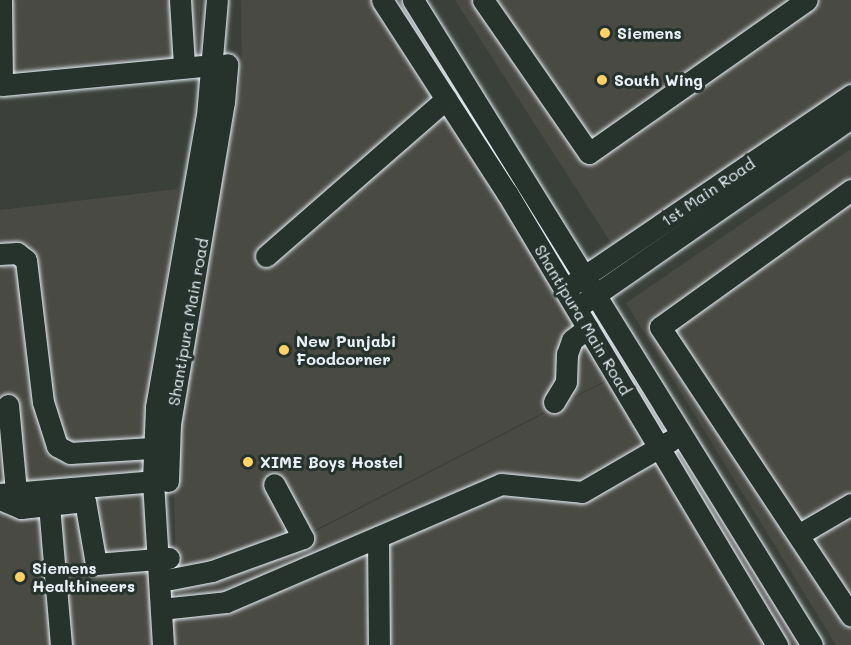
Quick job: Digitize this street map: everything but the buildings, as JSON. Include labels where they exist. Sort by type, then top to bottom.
[{"type":"street","points":[[1,0],[2,85],[184,65],[213,65]]},
{"type":"street","points":[[180,0],[184,65]]},
{"type":"street","name":"Shantipura Main Road","points":[[163,645],[166,565],[160,480],[161,447],[156,407],[213,65],[217,0]]},
{"type":"street","name":"Shantipura Main road","points":[[161,447],[224,102],[229,0]]},
{"type":"street","name":"Shantipura Main Road","points":[[382,0],[565,289],[777,645]]},
{"type":"street","points":[[413,0],[812,645]]},
{"type":"street","points":[[483,0],[589,153],[781,7],[807,0]]},
{"type":"street","name":"1st Main Road","points":[[565,289],[851,95]]},
{"type":"street","points":[[266,256],[446,99]]},
{"type":"street","name":"1st Main Road","points":[[576,308],[851,118]]},
{"type":"street","points":[[851,190],[660,327],[851,616]]},
{"type":"street","points":[[0,254],[17,253],[26,260],[43,402],[52,439],[62,451],[161,447]]},
{"type":"street","points":[[554,402],[566,382],[567,354],[572,340],[588,328]]},
{"type":"street","points":[[43,402],[4,405],[6,495],[15,507],[86,502],[96,564],[166,565],[212,571],[303,538],[274,484]]},
{"type":"street","points":[[175,645],[166,609],[226,602],[501,484],[582,492],[682,434]]},
{"type":"street","points":[[6,495],[160,480]]},
{"type":"street","points":[[798,535],[851,504]]},
{"type":"street","points":[[49,505],[61,645]]},
{"type":"street","points":[[378,537],[379,645]]},
{"type":"shaded area","points":[[0,0],[201,0],[196,68],[0,92]]},
{"type":"shaded area","points":[[241,0],[374,0],[628,369],[177,601],[174,496],[180,416],[242,74]]},
{"type":"shaded area","points":[[455,0],[851,0],[851,89],[617,252]]},
{"type":"shaded area","points":[[851,149],[851,645],[836,645],[626,303]]},
{"type":"shaded area","points":[[178,189],[150,409],[157,645],[0,645],[0,210]]},
{"type":"shaded area","points":[[630,369],[805,645],[168,645],[165,609]]},
{"type":"place","name":"Siemens","points":[[605,33]]},
{"type":"place","name":"South Wing","points":[[602,80]]},
{"type":"place","name":"New Punjabi Foodcorner","points":[[284,350]]},
{"type":"place","name":"XIME Boys Hostel","points":[[248,462]]},
{"type":"place","name":"Siemens Healthineers","points":[[20,577]]}]
